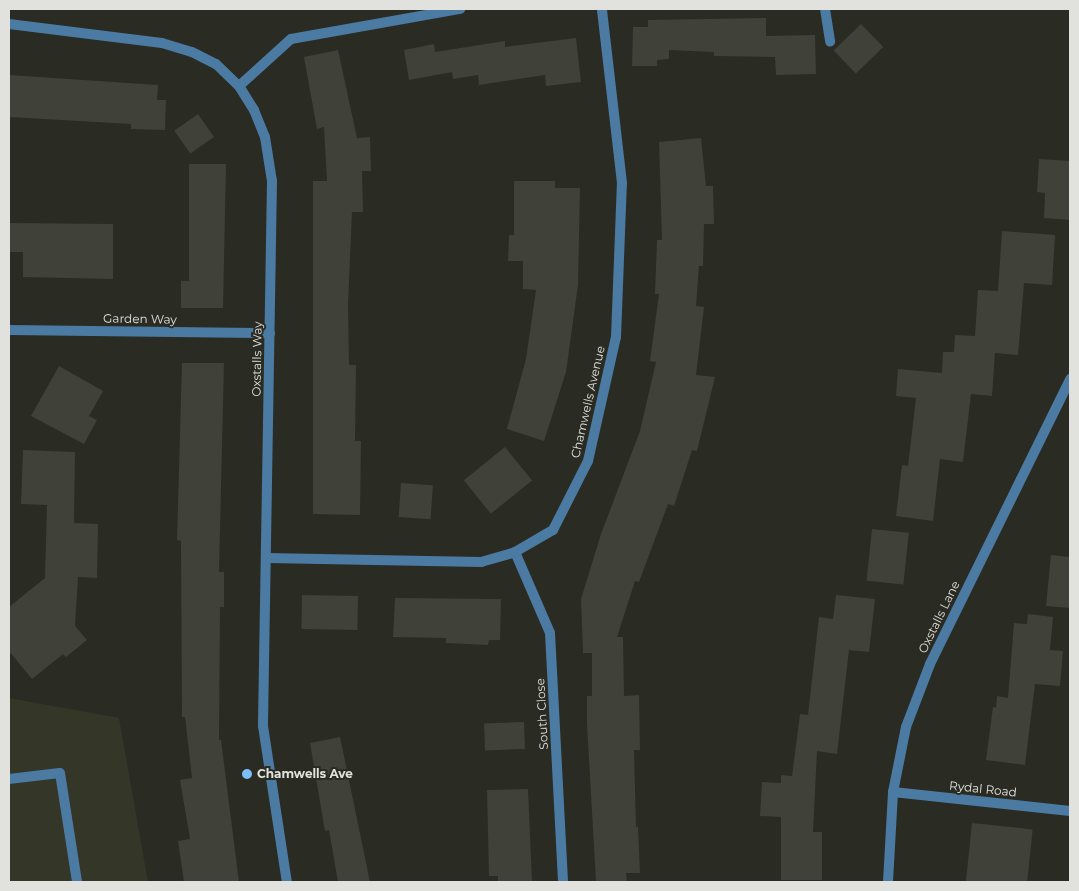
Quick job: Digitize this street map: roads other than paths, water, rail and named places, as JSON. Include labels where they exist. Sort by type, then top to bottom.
[{"type":"street","points":[[239,86],[291,39],[460,9]]},
{"type":"street","name":"Chamwells Avenue","points":[[266,558],[481,562],[515,552],[553,530],[588,461],[616,337],[622,183],[602,9]]},
{"type":"street","points":[[825,9],[830,42]]},
{"type":"street","name":"Oxstalls Way","points":[[9,24],[162,43],[216,64],[239,86],[254,110],[265,137],[272,180],[263,726],[287,882]]},
{"type":"street","name":"Garden Way","points":[[9,330],[270,333]]},
{"type":"street","name":"Oxstalls Lane","points":[[888,882],[894,792],[906,727],[930,664],[1070,379]]},
{"type":"street","name":"South Close","points":[[515,552],[550,633],[563,882]]},
{"type":"street","points":[[9,778],[60,773],[77,882]]},
{"type":"street","name":"Rydal Road","points":[[894,792],[1070,811]]},
{"type":"place","name":"Chamwells Ave","points":[[247,774]]}]
